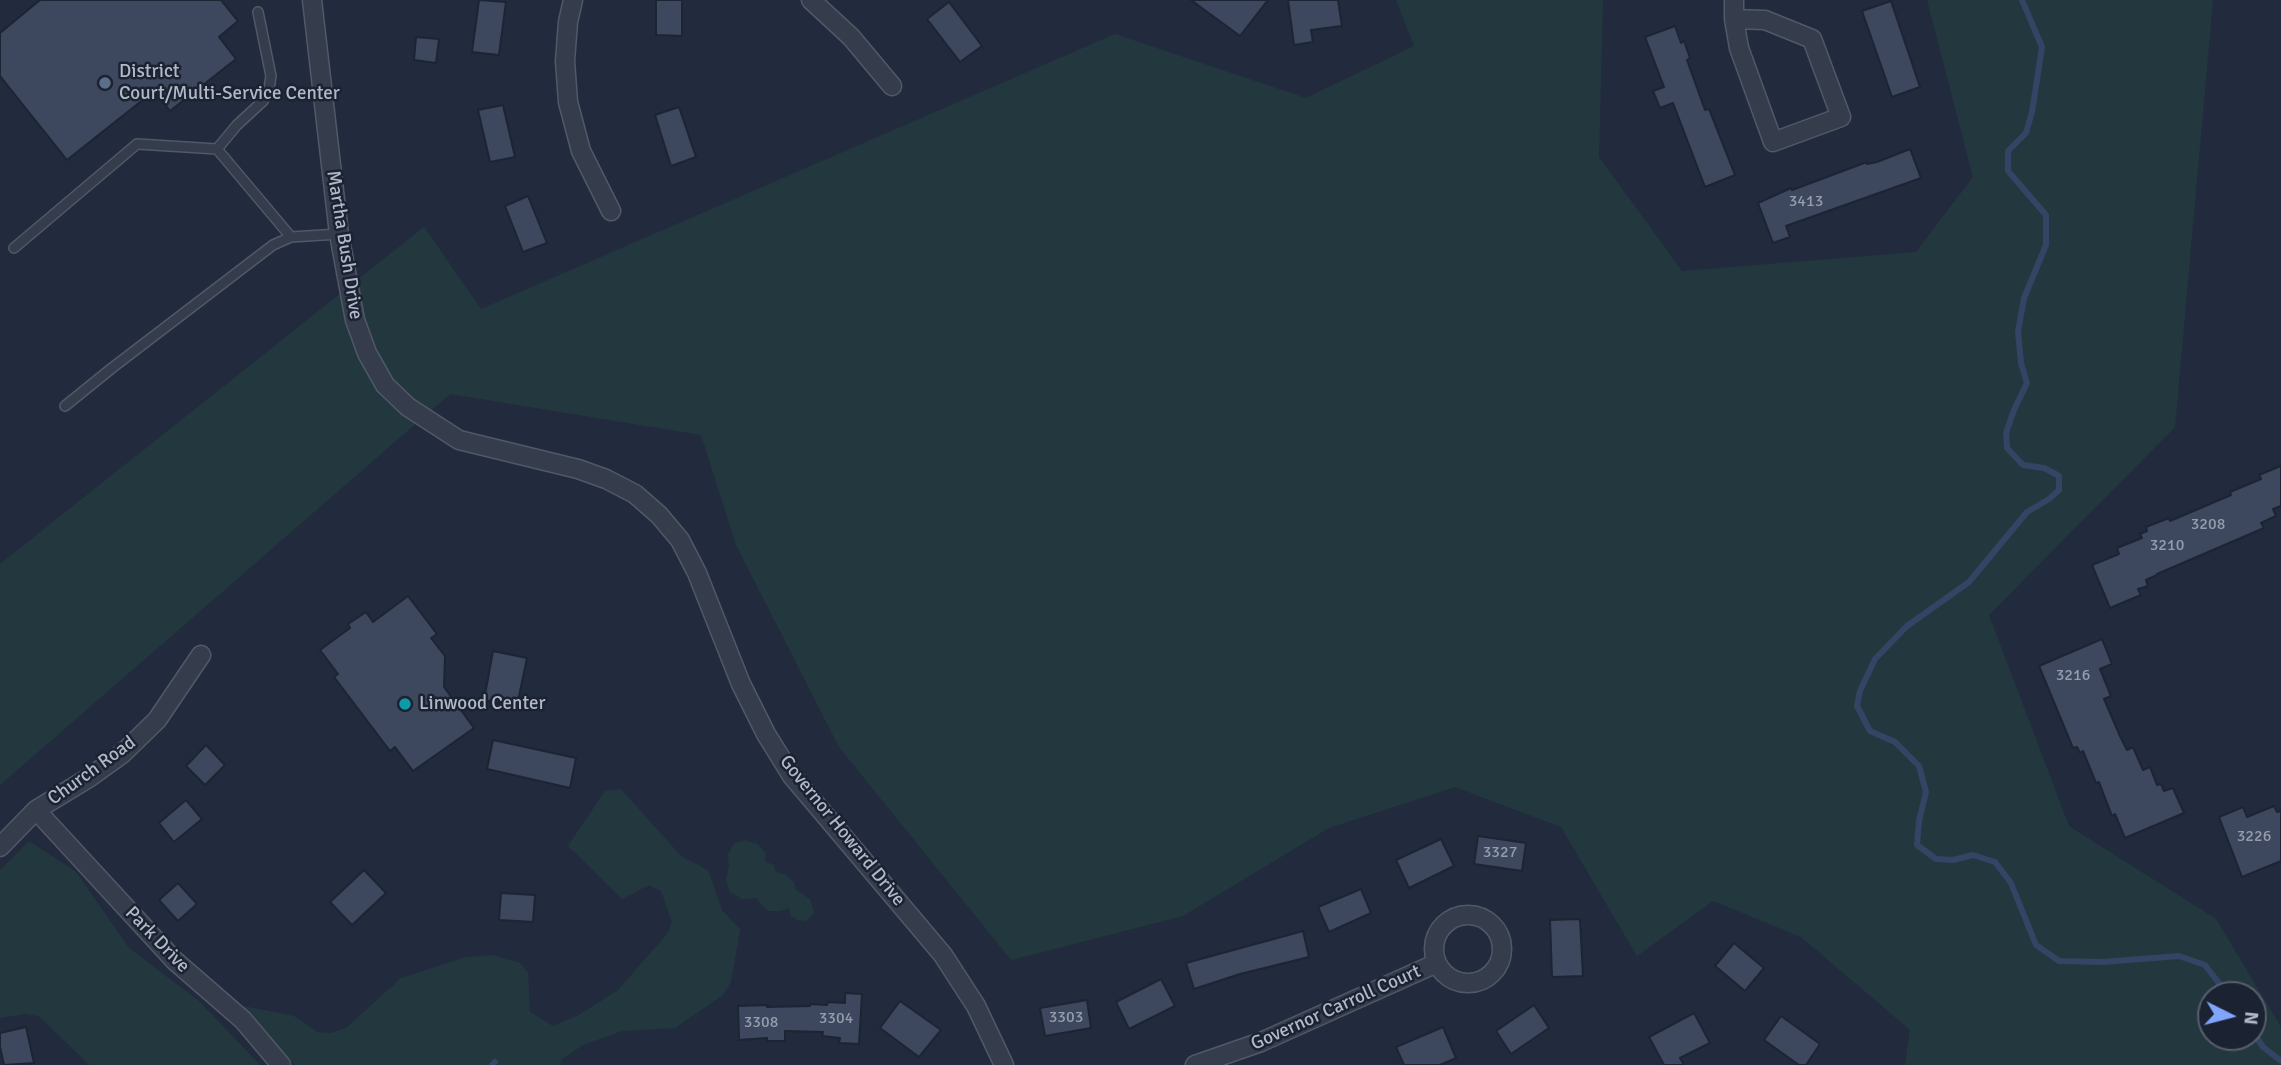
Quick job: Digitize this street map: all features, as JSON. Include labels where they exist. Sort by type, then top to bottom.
[{"type":"street","name":"Martha Bush Drive","points":[[312,0],[339,233],[355,320],[366,353],[385,385],[408,407],[459,440],[578,469],[606,479],[635,494],[659,514]]},
{"type":"street","points":[[573,0],[565,61],[568,103],[581,151],[611,211]]},
{"type":"street","points":[[811,0],[851,37],[892,86]]},
{"type":"street","points":[[1734,0],[1734,19],[1739,48],[1773,142],[1841,117],[1812,39],[1765,20],[1734,19]]},
{"type":"street","name":"Governor Howard Drive","points":[[659,514],[680,540],[697,573],[741,684],[766,734],[792,776],[943,955],[976,1006],[1004,1065]]},
{"type":"street","name":"Church Road","points":[[0,847],[36,810],[122,754],[157,720],[201,655]]},
{"type":"street","name":"Park Drive","points":[[36,810],[174,961],[243,1020],[281,1065]]},
{"type":"street","name":"Governor Carroll Court","points":[[1195,1065],[1261,1042],[1437,963]]},
{"type":"lane","points":[[217,149],[237,125],[263,101],[269,89],[271,76],[258,12]]},
{"type":"lane","points":[[14,248],[137,144],[217,149],[291,237]]},
{"type":"lane","points":[[65,406],[273,245],[291,237],[339,233]]},
{"type":"green space","points":[[1396,0],[1603,0],[1599,157],[1682,271],[1916,252],[1973,177],[1927,0],[2213,0],[2175,427],[1989,615],[2069,826],[2216,919],[2253,981],[2197,981],[2197,1051],[2267,1051],[2267,1004],[2281,1027],[2281,1065],[1905,1065],[1910,1030],[1801,937],[1713,901],[1637,956],[1561,827],[1455,787],[1329,828],[1183,916],[1011,960],[839,747],[736,545],[701,435],[450,394],[0,785],[0,564],[424,227],[481,309],[1115,34],[1306,98],[1414,46]]},
{"type":"green space","points":[[621,789],[681,856],[708,870],[722,910],[740,929],[731,982],[723,995],[675,1028],[622,1031],[583,1045],[561,1060],[560,1065],[294,1065],[243,1006],[294,1016],[317,1032],[331,1033],[346,1028],[401,978],[466,957],[493,955],[520,963],[528,973],[530,1012],[553,1026],[579,1015],[618,990],[667,934],[672,922],[661,891],[649,885],[622,899],[568,846],[605,791]]},
{"type":"green space","points":[[744,840],[757,844],[765,852],[765,861],[773,865],[776,872],[786,875],[794,883],[796,890],[810,899],[814,912],[811,917],[805,921],[798,920],[791,916],[789,908],[769,911],[757,898],[742,899],[730,892],[726,880],[728,854],[734,844]]},
{"type":"green space","points":[[29,841],[76,872],[129,948],[199,1001],[260,1065],[89,1065],[39,1016],[25,1014],[0,1018],[0,870]]},
{"type":"building","name":"District Court/Multi-Service Center","points":[[40,0],[221,0],[238,21],[219,37],[236,59],[170,111],[154,91],[67,160],[0,76],[0,33]]},
{"type":"building","points":[[479,0],[506,2],[499,55],[472,52]]},
{"type":"building","points":[[656,0],[682,0],[682,36],[656,35]]},
{"type":"building","points":[[1191,0],[1268,0],[1240,36]]},
{"type":"building","points":[[1288,0],[1338,0],[1342,26],[1311,30],[1313,42],[1294,45]]},
{"type":"building","points":[[1891,1],[1920,87],[1892,97],[1862,11]]},
{"type":"building","points":[[949,2],[982,46],[960,62],[927,19]]},
{"type":"building","points":[[1675,26],[1681,43],[1684,41],[1690,58],[1687,60],[1705,110],[1709,109],[1735,175],[1705,187],[1673,103],[1660,108],[1653,91],[1664,87],[1645,37]]},
{"type":"building","points":[[416,37],[439,39],[436,63],[414,60]]},
{"type":"building","points":[[503,105],[515,157],[490,162],[478,110]]},
{"type":"building","points":[[679,107],[696,157],[671,166],[655,115]]},
{"type":"building","points":[[1910,149],[1921,178],[1786,226],[1790,237],[1773,243],[1758,203],[1791,188],[1792,190]]},
{"type":"building","points":[[528,196],[547,243],[523,252],[505,206]]},
{"type":"building","points":[[2281,466],[2281,506],[2273,509],[2276,516],[2261,523],[2264,528],[2157,574],[2146,580],[2148,586],[2138,589],[2141,595],[2110,608],[2092,565],[2119,554],[2117,548],[2142,538],[2140,534],[2147,531],[2146,527],[2169,518],[2170,521],[2231,495],[2230,492],[2261,479],[2259,475]]},
{"type":"building","name":"Linwood Center","points":[[408,596],[437,634],[431,638],[445,656],[444,687],[474,728],[413,771],[395,747],[390,751],[334,677],[338,674],[320,650],[350,628],[348,624],[366,612],[373,622]]},
{"type":"building","points":[[2102,639],[2112,664],[2100,669],[2111,696],[2104,699],[2120,736],[2127,750],[2133,747],[2143,770],[2150,767],[2157,785],[2161,784],[2164,791],[2173,788],[2184,813],[2125,838],[2115,814],[2112,816],[2099,782],[2096,783],[2083,751],[2080,753],[2077,747],[2073,748],[2039,666]]},
{"type":"building","points":[[493,651],[527,658],[517,706],[484,700]]},
{"type":"building","points":[[493,740],[576,758],[570,788],[487,769]]},
{"type":"building","points":[[206,745],[225,765],[205,785],[186,766]]},
{"type":"building","points":[[186,800],[202,819],[174,842],[159,823]]},
{"type":"building","points":[[2274,806],[2277,812],[2281,811],[2281,861],[2242,877],[2219,817],[2243,807],[2247,817]]},
{"type":"building","points":[[1478,836],[1526,843],[1522,871],[1474,864]]},
{"type":"building","points":[[1441,839],[1454,866],[1409,888],[1396,860]]},
{"type":"building","points":[[364,870],[386,893],[352,925],[330,902]]},
{"type":"building","points":[[178,883],[197,904],[178,921],[159,900]]},
{"type":"building","points":[[1361,889],[1371,913],[1329,932],[1318,907]]},
{"type":"building","points":[[501,893],[535,895],[533,922],[499,920]]},
{"type":"building","points":[[1580,919],[1583,976],[1552,977],[1550,920]]},
{"type":"building","points":[[1303,931],[1309,957],[1240,974],[1194,989],[1186,963]]},
{"type":"building","points":[[1734,943],[1764,968],[1745,991],[1715,966]]},
{"type":"building","points":[[1161,979],[1175,1006],[1129,1029],[1116,1002]]},
{"type":"building","points":[[845,993],[862,994],[859,1044],[839,1043],[840,1038],[822,1036],[823,1032],[785,1031],[785,1041],[767,1041],[767,1038],[739,1040],[738,1006],[845,1003]]},
{"type":"building","points":[[1087,1000],[1091,1028],[1045,1036],[1040,1008]]},
{"type":"building","points":[[900,1001],[941,1030],[919,1057],[880,1028]]},
{"type":"building","points":[[1534,1005],[1549,1028],[1511,1054],[1496,1031]]},
{"type":"building","points":[[1694,1013],[1710,1043],[1680,1058],[1684,1065],[1664,1065],[1649,1037]]},
{"type":"building","points":[[1781,1016],[1820,1044],[1806,1065],[1799,1065],[1764,1040]]},
{"type":"building","points":[[26,1027],[34,1063],[4,1065],[0,1033]]},
{"type":"building","points":[[1443,1027],[1456,1058],[1440,1065],[1404,1065],[1396,1047]]},
{"type":"waterway","points":[[2022,0],[2042,47],[2032,112],[2026,133],[2008,151],[2008,171],[2046,215],[2046,245],[2024,298],[2018,332],[2021,363],[2027,383],[2006,433],[2007,448],[2023,465],[2044,468],[2059,476],[2059,490],[2027,512],[1969,582],[1907,626],[1875,659],[1860,691],[1857,706],[1870,731],[1895,742],[1919,766],[1926,792],[1917,845],[1936,859],[1953,860],[1973,855],[1995,862],[2011,883],[2036,945],[2059,961],[2102,962],[2179,956],[2205,965],[2217,981]]},
{"type":"waterway","points":[[2267,1050],[2281,1061]]},
{"type":"waterway","points":[[492,1065],[495,1062]]},
{"type":"place","name":"District Court/Multi-Service Center","points":[[105,83]]},
{"type":"place","name":"Linwood Center","points":[[405,704]]}]
